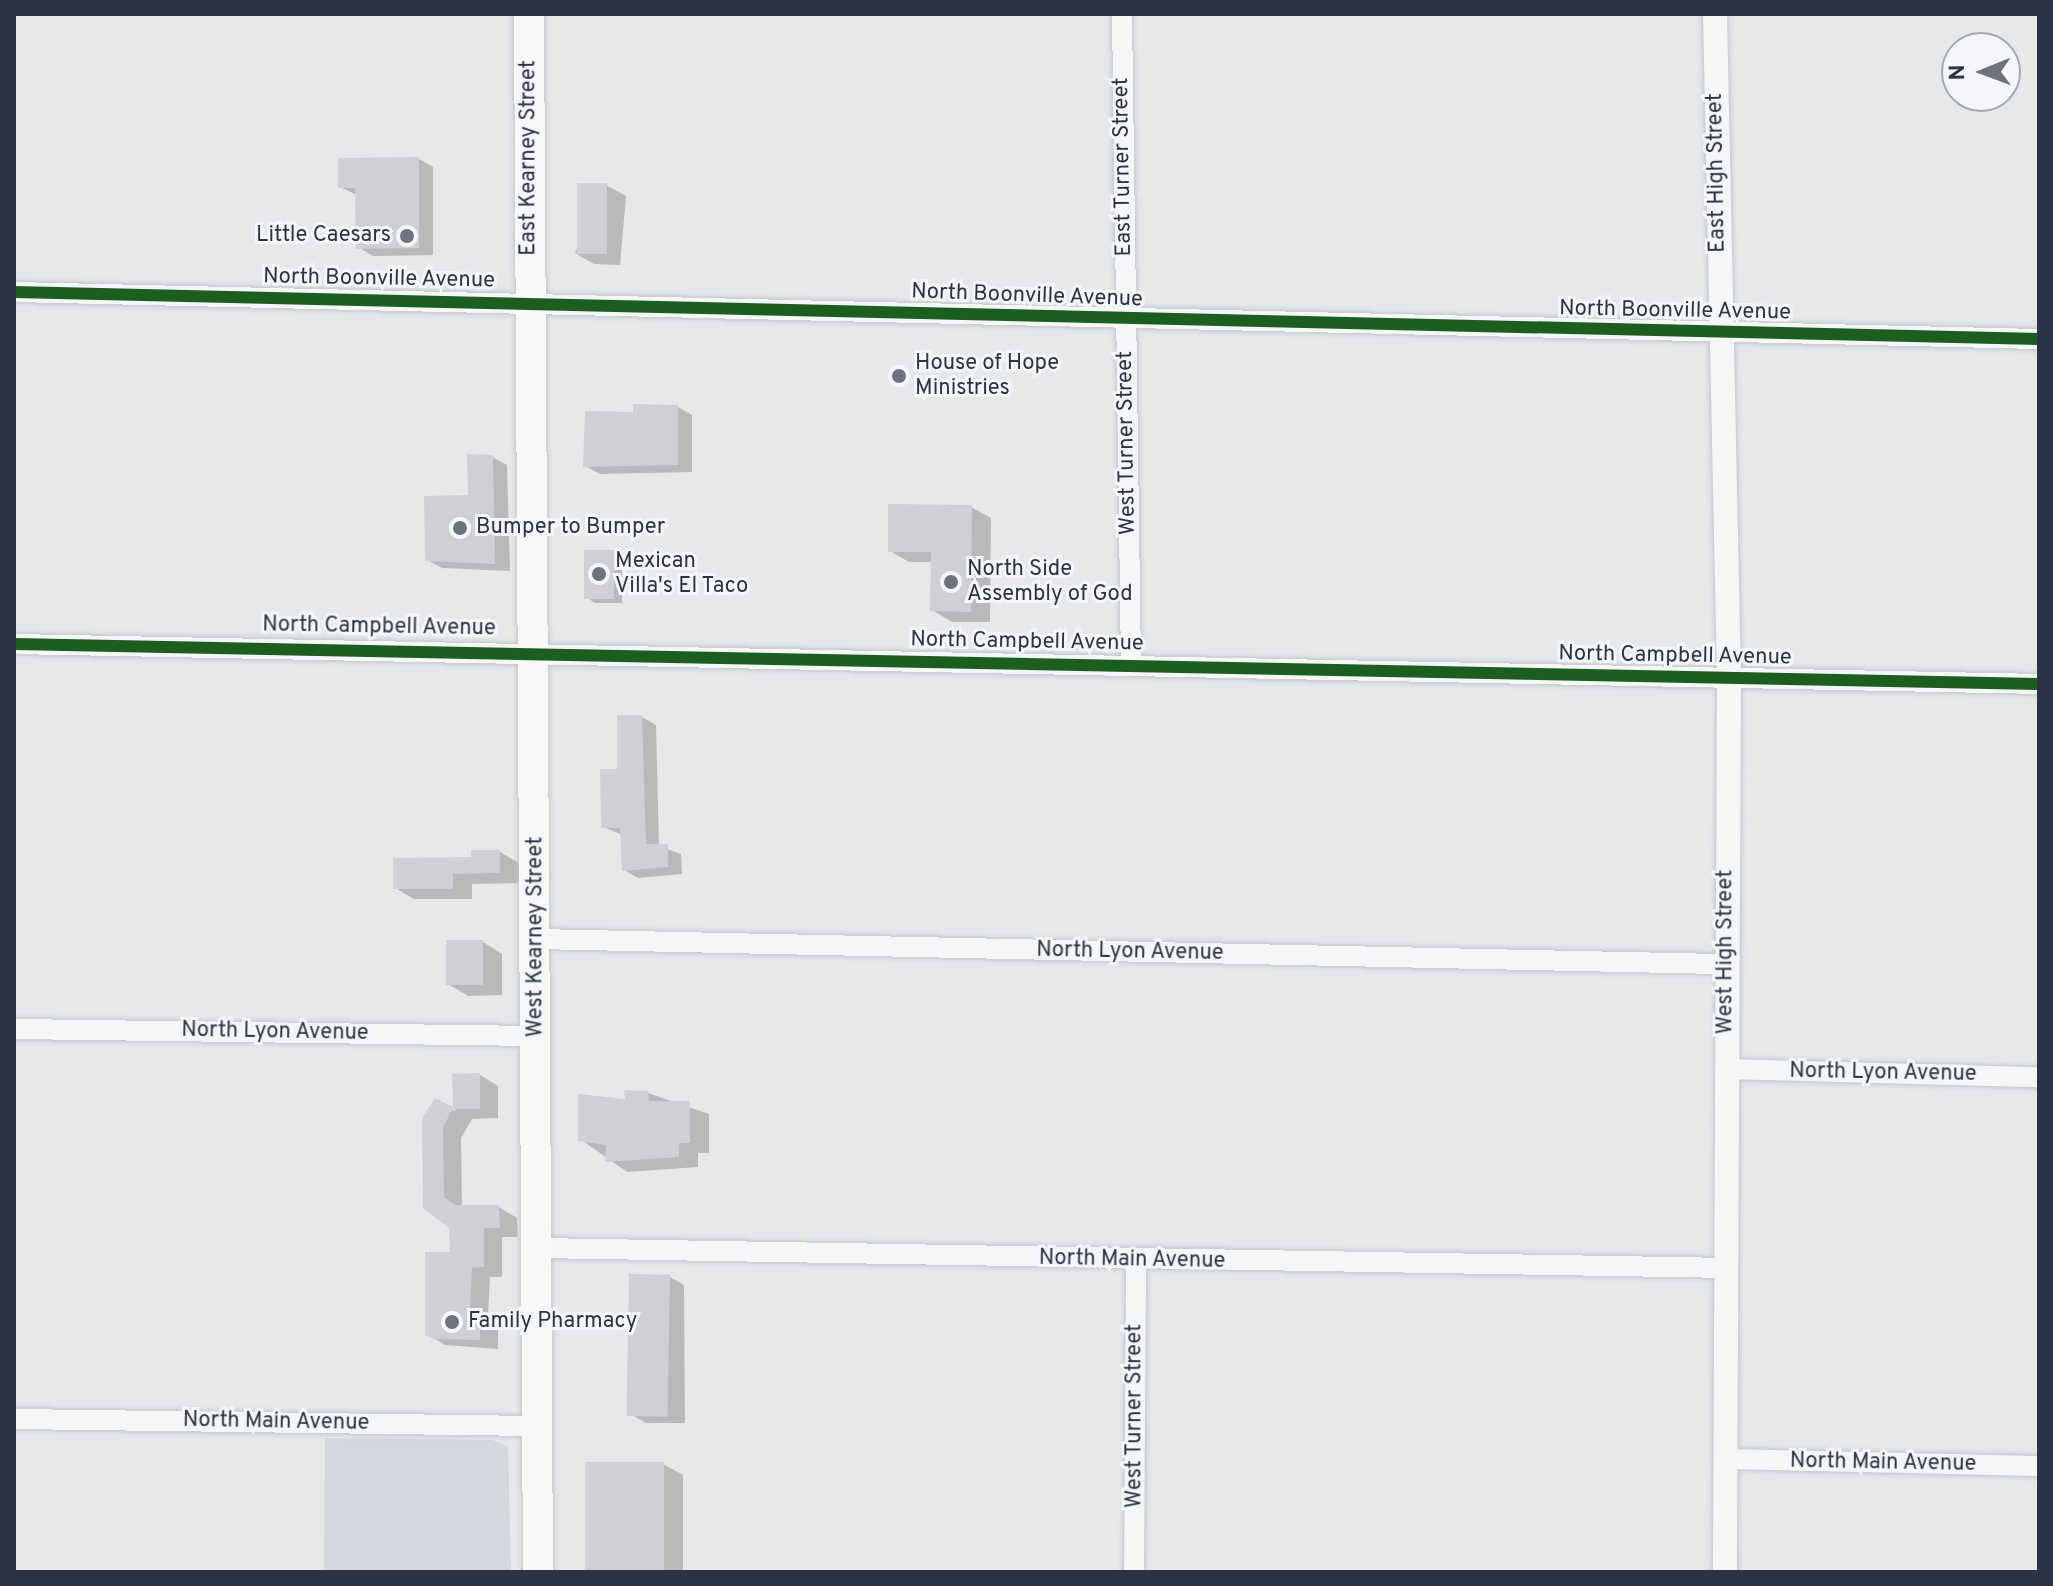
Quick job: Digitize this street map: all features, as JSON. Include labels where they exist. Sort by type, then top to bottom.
[{"type":"main road","name":"East Kearney Street","points":[[529,14],[529,301]]},
{"type":"main road","name":"West Kearney Street","points":[[529,301],[536,939],[538,1572]]},
{"type":"street","name":"East Turner Street","points":[[1122,14],[1124,319]]},
{"type":"street","name":"East High Street","points":[[1715,14],[1719,332]]},
{"type":"street","name":"North Boonville Avenue","points":[[14,292],[529,301],[1124,319],[2039,339]]},
{"type":"street","name":"West Turner Street","points":[[1124,319],[1131,664]]},
{"type":"street","name":"West High Street","points":[[1719,332],[1729,678],[1724,964],[1725,1572]]},
{"type":"street","name":"North Campbell Avenue","points":[[14,644],[533,649],[2039,684]]},
{"type":"street","name":"North Lyon Avenue","points":[[536,939],[1724,964]]},
{"type":"street","name":"North Lyon Avenue","points":[[14,1029],[536,1036]]},
{"type":"street","name":"North Lyon Avenue","points":[[1726,1069],[2039,1077]]},
{"type":"street","name":"North Main Avenue","points":[[538,1248],[1726,1268]]},
{"type":"street","name":"West Turner Street","points":[[1134,1572],[1136,1260]]},
{"type":"street","name":"North Main Avenue","points":[[14,1419],[537,1426]]},
{"type":"street","name":"North Main Avenue","points":[[1727,1459],[2039,1466]]},
{"type":"shaded area","points":[[325,1438],[493,1440],[508,1447],[511,1572],[324,1572]]},
{"type":"building","points":[[419,157],[419,248],[356,249],[355,188],[338,188],[338,158]]},
{"type":"building","points":[[577,183],[607,183],[607,254],[577,254]]},
{"type":"building","points":[[633,404],[678,405],[678,465],[583,467],[585,411],[633,412]]},
{"type":"building","name":"Bumper to Bumper","points":[[467,454],[493,455],[495,564],[425,561],[424,496],[468,495]]},
{"type":"building","name":"North Side Assembly of God","points":[[888,504],[972,505],[971,612],[930,611],[931,552],[888,552]]},
{"type":"building","name":"Mexican Villa's El Taco","points":[[584,550],[614,550],[614,599],[584,599]]},
{"type":"building","points":[[617,715],[642,715],[646,844],[668,844],[668,867],[622,871],[620,828],[601,828],[600,769],[617,769]]},
{"type":"building","points":[[471,850],[500,850],[500,873],[453,874],[453,889],[393,889],[393,858],[471,857]]},
{"type":"building","points":[[446,940],[483,940],[483,985],[446,985]]},
{"type":"building","points":[[480,1073],[480,1109],[453,1109],[443,1127],[444,1197],[456,1205],[499,1205],[500,1228],[484,1228],[484,1267],[472,1268],[470,1308],[480,1308],[480,1340],[433,1339],[425,1335],[425,1252],[450,1252],[449,1228],[423,1208],[422,1118],[435,1098],[453,1107],[452,1074]]},
{"type":"building","points":[[624,1090],[648,1091],[649,1101],[690,1101],[690,1143],[679,1143],[679,1157],[605,1162],[606,1145],[578,1141],[578,1094],[625,1099]]},
{"type":"building","points":[[629,1274],[670,1275],[668,1417],[627,1416]]},
{"type":"building","points":[[585,1462],[664,1462],[664,1572],[585,1572]]},
{"type":"cycle path","points":[[14,292],[2039,339]]},
{"type":"cycle path","points":[[14,644],[2039,684]]},
{"type":"place","name":"Little Caesars","points":[[407,236]]},
{"type":"place","name":"House of Hope Ministries","points":[[899,376]]},
{"type":"place","name":"Bumper to Bumper","points":[[460,528]]},
{"type":"place","name":"Mexican Villa's El Taco","points":[[599,574]]},
{"type":"place","name":"North Side Assembly of God","points":[[951,582]]},
{"type":"place","name":"Family Pharmacy","points":[[452,1322]]}]
